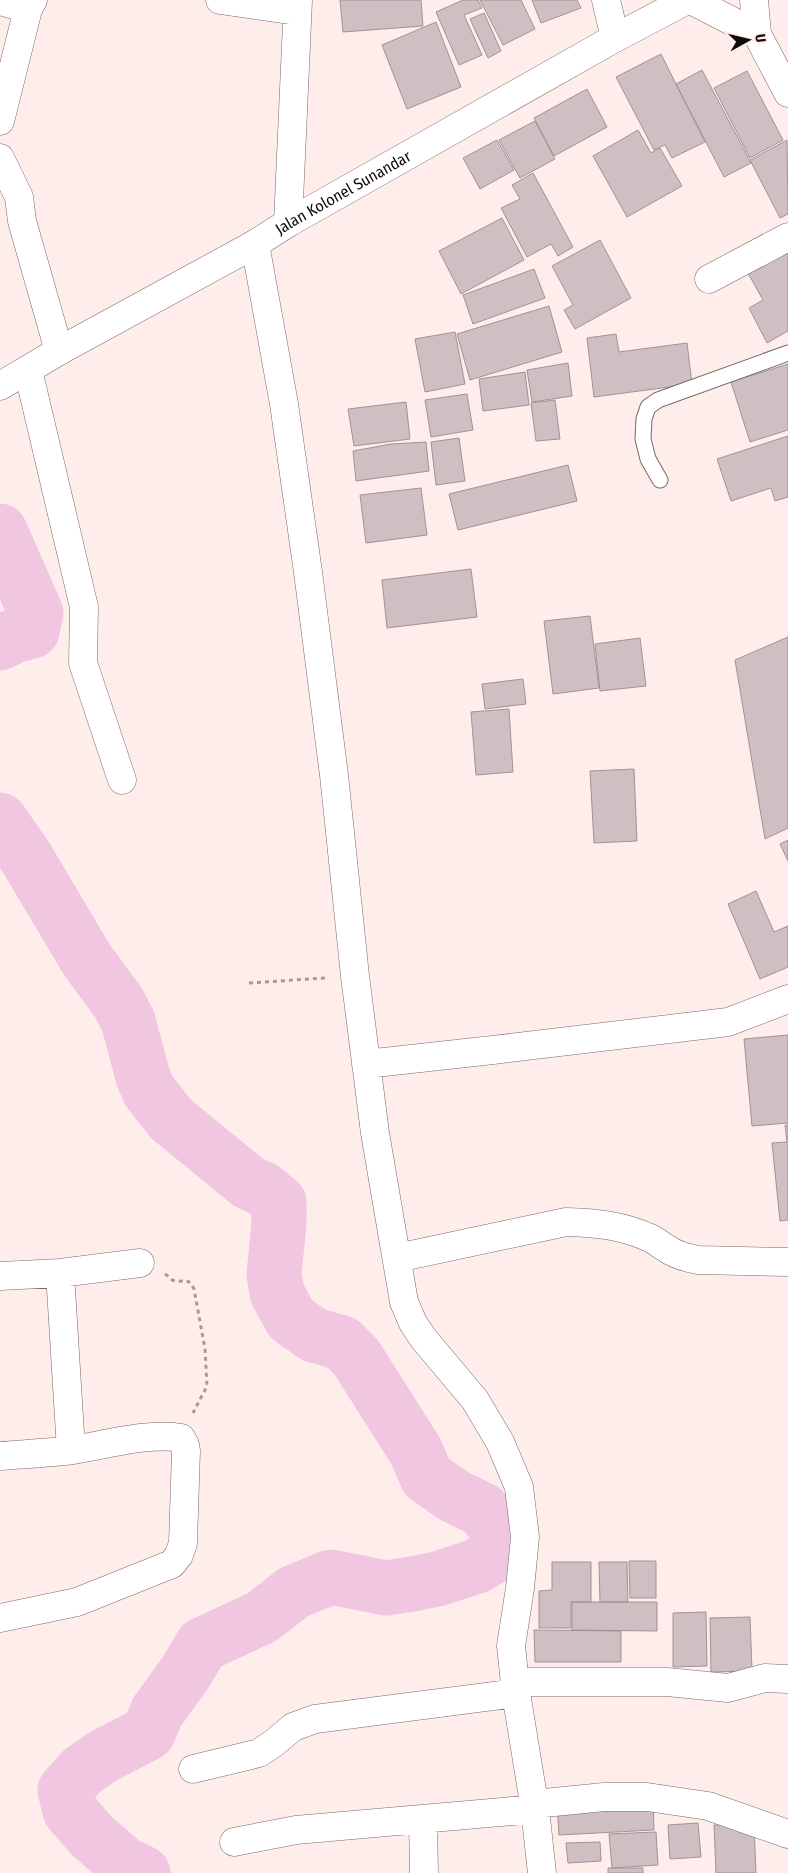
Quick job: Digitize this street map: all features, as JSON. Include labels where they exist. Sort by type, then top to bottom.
[{"type":"street","points":[[220,0],[297,6],[288,223]]},
{"type":"street","points":[[606,0],[614,38]]},
{"type":"street","name":"Jalan Kolonel Sunandar","points":[[0,386],[59,351],[255,244],[288,223],[614,38],[686,0]]},
{"type":"street","points":[[691,0],[757,34]]},
{"type":"street","points":[[754,0],[757,34],[788,93]]},
{"type":"street","points":[[0,1],[30,4],[0,121]]},
{"type":"street","points":[[0,158],[19,197],[22,221],[59,351]]},
{"type":"street","points":[[709,279],[788,237]]},
{"type":"street","points":[[255,244],[284,404],[308,572],[334,775],[375,1133],[404,1302],[413,1323],[423,1338],[475,1400],[500,1442],[519,1487],[526,1537],[511,1646],[515,1688],[535,1807],[542,1873]]},
{"type":"street","points":[[28,370],[84,607],[83,663],[122,780]]},
{"type":"street","points":[[366,1064],[728,1022],[788,999]]},
{"type":"street","points":[[397,1258],[566,1222],[594,1222],[620,1226],[652,1239],[667,1249],[687,1258],[698,1260],[788,1262]]},
{"type":"street","points":[[0,1276],[60,1273],[140,1263]]},
{"type":"street","points":[[60,1273],[71,1450]]},
{"type":"street","points":[[0,1456],[71,1450],[155,1437],[172,1436],[181,1438],[186,1445],[183,1543],[179,1555],[172,1564],[77,1602],[0,1618]]},
{"type":"street","points":[[194,1769],[259,1753],[293,1727],[315,1720],[515,1688],[667,1682],[728,1688],[765,1678],[788,1679]]},
{"type":"street","points":[[234,1842],[296,1830],[423,1820],[604,1797],[647,1797],[708,1806],[788,1834]]},
{"type":"street","points":[[423,1820],[424,1873]]},
{"type":"lane","points":[[660,480],[648,459],[643,439],[644,418],[648,407],[658,400],[788,353]]},
{"type":"path","points":[[249,983],[356,976]]},
{"type":"path","points":[[140,1263],[163,1272],[173,1280],[184,1280],[191,1283],[194,1289],[205,1349],[207,1386],[181,1438]]},
{"type":"building","points":[[340,0],[421,0],[423,26],[343,32]]},
{"type":"building","points":[[463,0],[478,0],[482,8],[464,15],[482,55],[459,65],[436,12]]},
{"type":"building","points":[[480,0],[521,0],[535,29],[503,45]]},
{"type":"building","points":[[532,0],[577,0],[581,8],[541,23]]},
{"type":"building","points":[[484,13],[501,51],[488,58],[470,19]]},
{"type":"building","points":[[436,22],[461,87],[407,109],[382,45]]},
{"type":"building","points":[[661,54],[705,142],[672,158],[665,145],[654,150],[616,77]]},
{"type":"building","points":[[702,70],[751,163],[724,177],[676,84]]},
{"type":"building","points":[[747,71],[783,140],[750,158],[714,88]]},
{"type":"building","points":[[587,89],[607,127],[554,156],[534,118]]},
{"type":"building","points":[[535,121],[555,159],[520,178],[499,140]]},
{"type":"building","points":[[638,130],[651,153],[660,148],[682,186],[627,217],[593,156]]},
{"type":"building","points":[[497,140],[514,170],[480,189],[463,158]]},
{"type":"building","points":[[787,140],[788,214],[780,218],[750,160]]},
{"type":"building","points":[[533,173],[573,247],[558,256],[551,244],[527,257],[501,208],[520,199],[512,185]]},
{"type":"building","points":[[502,218],[524,260],[461,294],[439,251]]},
{"type":"building","points":[[600,240],[631,298],[575,329],[564,310],[573,305],[552,266]]},
{"type":"building","points":[[788,242],[788,331],[767,343],[749,308],[763,300],[744,266]]},
{"type":"building","points":[[534,269],[545,298],[473,324],[463,295]]},
{"type":"building","points":[[549,306],[562,352],[470,380],[457,334]]},
{"type":"building","points":[[455,332],[465,384],[425,392],[415,339]]},
{"type":"building","points":[[616,334],[619,352],[687,343],[692,384],[594,397],[587,338]]},
{"type":"building","points":[[568,363],[572,396],[532,402],[527,370]]},
{"type":"building","points":[[788,364],[788,430],[750,442],[731,382]]},
{"type":"building","points":[[525,372],[529,405],[483,411],[479,379]]},
{"type":"building","points":[[467,394],[473,430],[431,437],[425,400]]},
{"type":"building","points":[[555,400],[560,439],[536,441],[531,403]]},
{"type":"building","points":[[406,402],[410,439],[354,446],[348,409]]},
{"type":"building","points":[[788,436],[788,497],[775,501],[771,488],[731,501],[717,459]]},
{"type":"building","points":[[459,438],[465,481],[436,485],[431,442]]},
{"type":"building","points":[[426,442],[429,471],[356,481],[353,451],[391,444]]},
{"type":"building","points":[[568,465],[577,501],[458,530],[449,494]]},
{"type":"building","points":[[421,488],[427,535],[366,543],[360,495]]},
{"type":"building","points":[[471,569],[477,617],[387,628],[382,580]]},
{"type":"building","points":[[590,616],[599,688],[553,694],[544,621]]},
{"type":"building","points":[[788,637],[788,828],[765,839],[735,660]]},
{"type":"building","points":[[640,638],[646,686],[600,691],[595,644]]},
{"type":"building","points":[[523,679],[526,704],[485,709],[482,684]]},
{"type":"building","points":[[509,709],[513,772],[476,775],[471,712]]},
{"type":"building","points":[[634,769],[637,841],[594,843],[590,771]]},
{"type":"building","points":[[788,840],[788,861],[780,844]]},
{"type":"building","points":[[756,891],[774,932],[788,926],[788,967],[760,979],[728,904]]},
{"type":"building","points":[[788,1035],[788,1123],[752,1126],[744,1039]]},
{"type":"building","points":[[785,1125],[788,1125],[788,1220],[780,1221],[772,1143],[787,1142]]},
{"type":"building","points":[[629,1561],[656,1561],[656,1598],[630,1598]]},
{"type":"building","points":[[552,1562],[591,1562],[591,1602],[571,1602],[571,1628],[539,1628],[539,1591],[552,1590]]},
{"type":"building","points":[[599,1562],[627,1562],[628,1602],[600,1602]]},
{"type":"building","points":[[572,1602],[657,1602],[657,1631],[572,1630]]},
{"type":"building","points":[[706,1612],[707,1666],[673,1667],[673,1613]]},
{"type":"building","points":[[750,1617],[752,1671],[711,1672],[710,1618]]},
{"type":"building","points":[[534,1630],[621,1631],[621,1662],[535,1662]]},
{"type":"building","points":[[653,1800],[654,1830],[559,1835],[557,1804]]},
{"type":"building","points":[[698,1823],[701,1857],[670,1859],[668,1825]]},
{"type":"building","points":[[754,1824],[756,1873],[716,1873],[714,1825]]},
{"type":"building","points":[[656,1832],[658,1865],[612,1868],[609,1834]]},
{"type":"building","points":[[600,1842],[601,1861],[568,1863],[566,1843]]},
{"type":"building","points":[[608,1868],[643,1868],[643,1873],[608,1873]]},
{"type":"waterway","points":[[0,531],[36,613],[32,631],[14,636],[0,643]]},
{"type":"waterway","points":[[0,820],[27,859],[87,960],[118,1002],[128,1021],[143,1077],[149,1091],[171,1119],[248,1182],[263,1189],[279,1202],[274,1274],[277,1293],[291,1319],[314,1335],[342,1343],[356,1357],[415,1450],[427,1477],[454,1496],[483,1510],[496,1528],[498,1554],[477,1566],[437,1579],[386,1588],[331,1577],[294,1592],[262,1617],[202,1645],[186,1672],[157,1712],[148,1733],[102,1757],[82,1771],[65,1790],[70,1811],[92,1836],[123,1863],[143,1873]]}]
